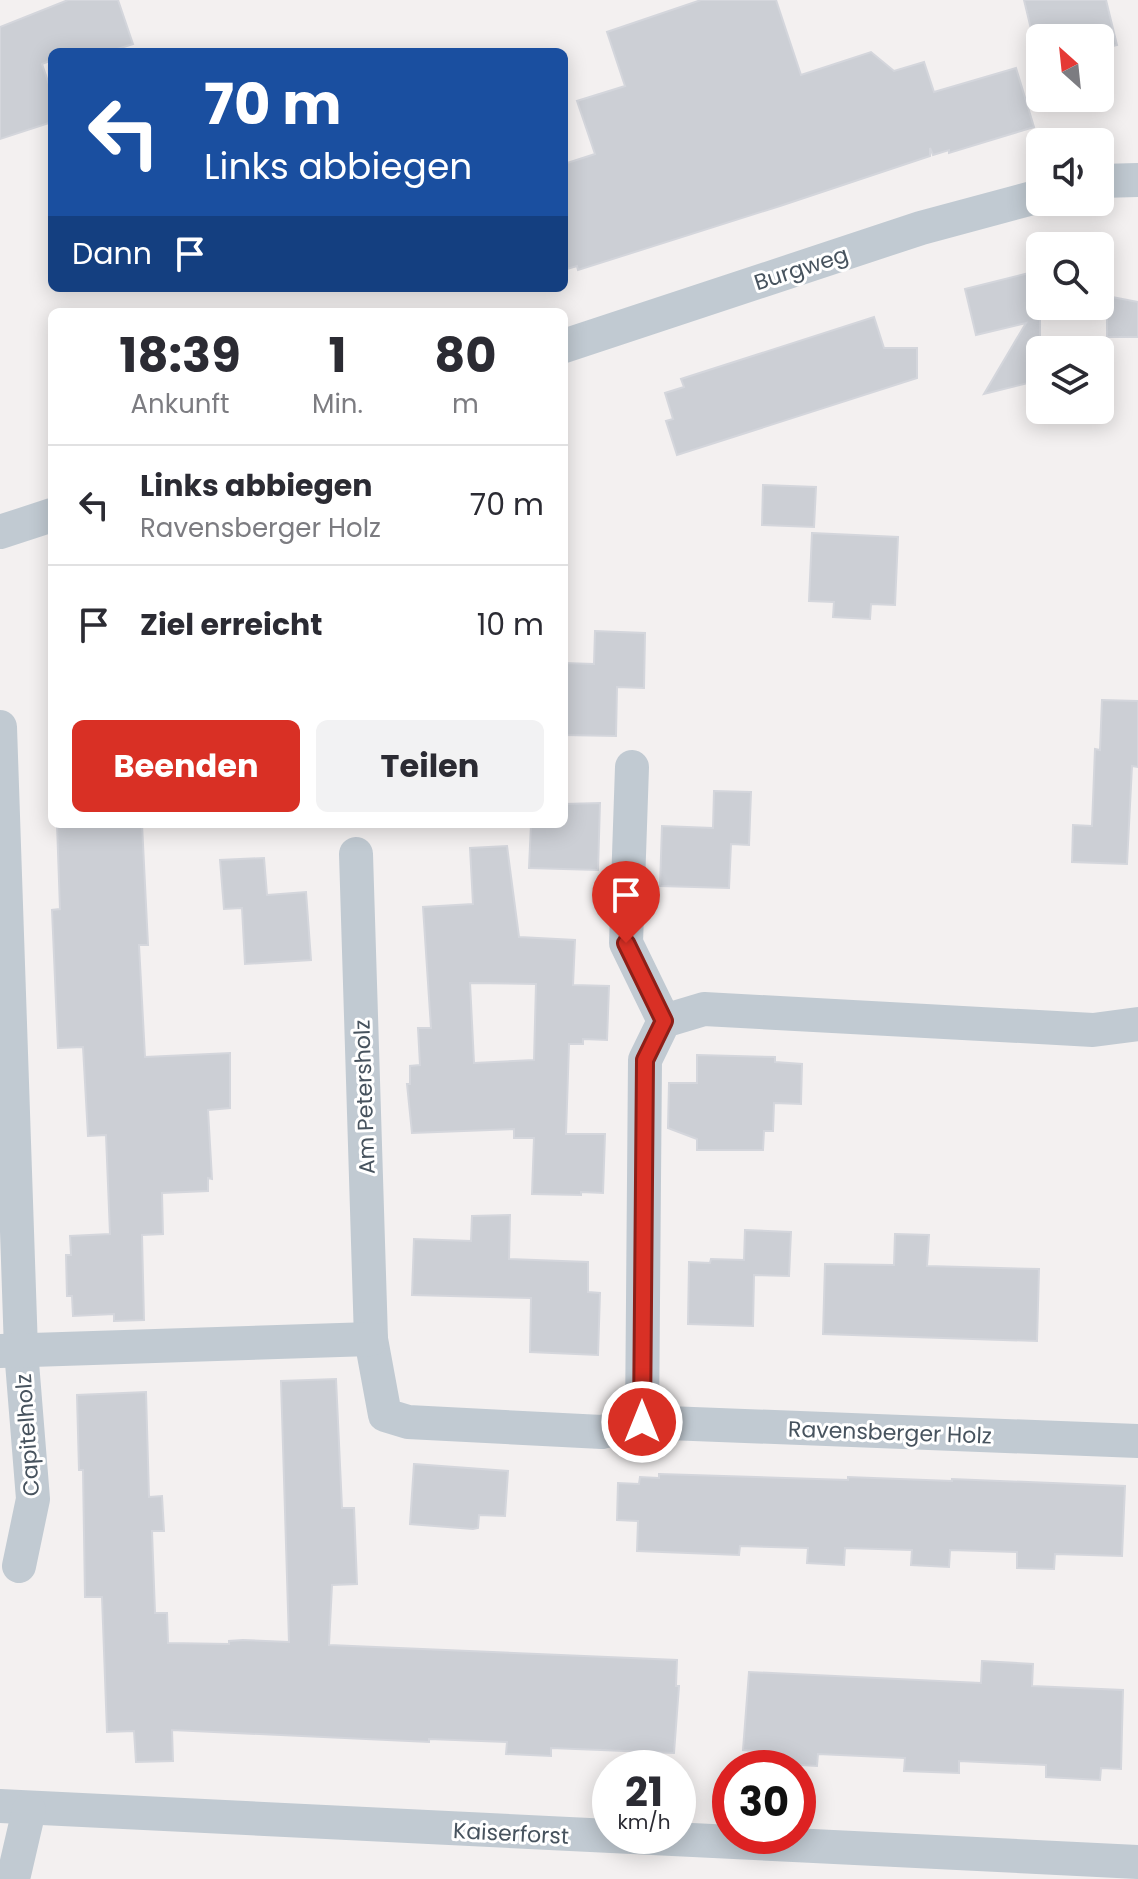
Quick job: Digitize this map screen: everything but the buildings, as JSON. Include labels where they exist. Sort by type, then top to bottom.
[{"type":"street","points":[[1114,181],[1138,180]]},
{"type":"street","name":"Burgweg","points":[[568,345],[921,228],[1026,200]]},
{"type":"street","points":[[0,532],[48,516]]},
{"type":"street","name":"Capitelholz","points":[[0,727],[11,1350],[33,1499],[19,1566]]},
{"type":"street","points":[[632,767],[626,943],[664,1021]]},
{"type":"street","name":"Am Petersholz","points":[[356,854],[371,1339],[385,1415],[408,1422],[530,1428]]},
{"type":"street","points":[[642,1422],[645,1060],[664,1021],[704,1009],[1093,1030],[1138,1024]]},
{"type":"street","points":[[11,1350],[371,1339]]},
{"type":"street","name":"Ravensberger Holz","points":[[530,1428],[602,1432],[642,1422],[1138,1441]]},
{"type":"street","name":"Kaiserforst","points":[[13,1879],[14,1808],[1138,1862]]},
{"type":"route","points":[[626,943],[664,1021],[645,1060],[642,1422]]}]
